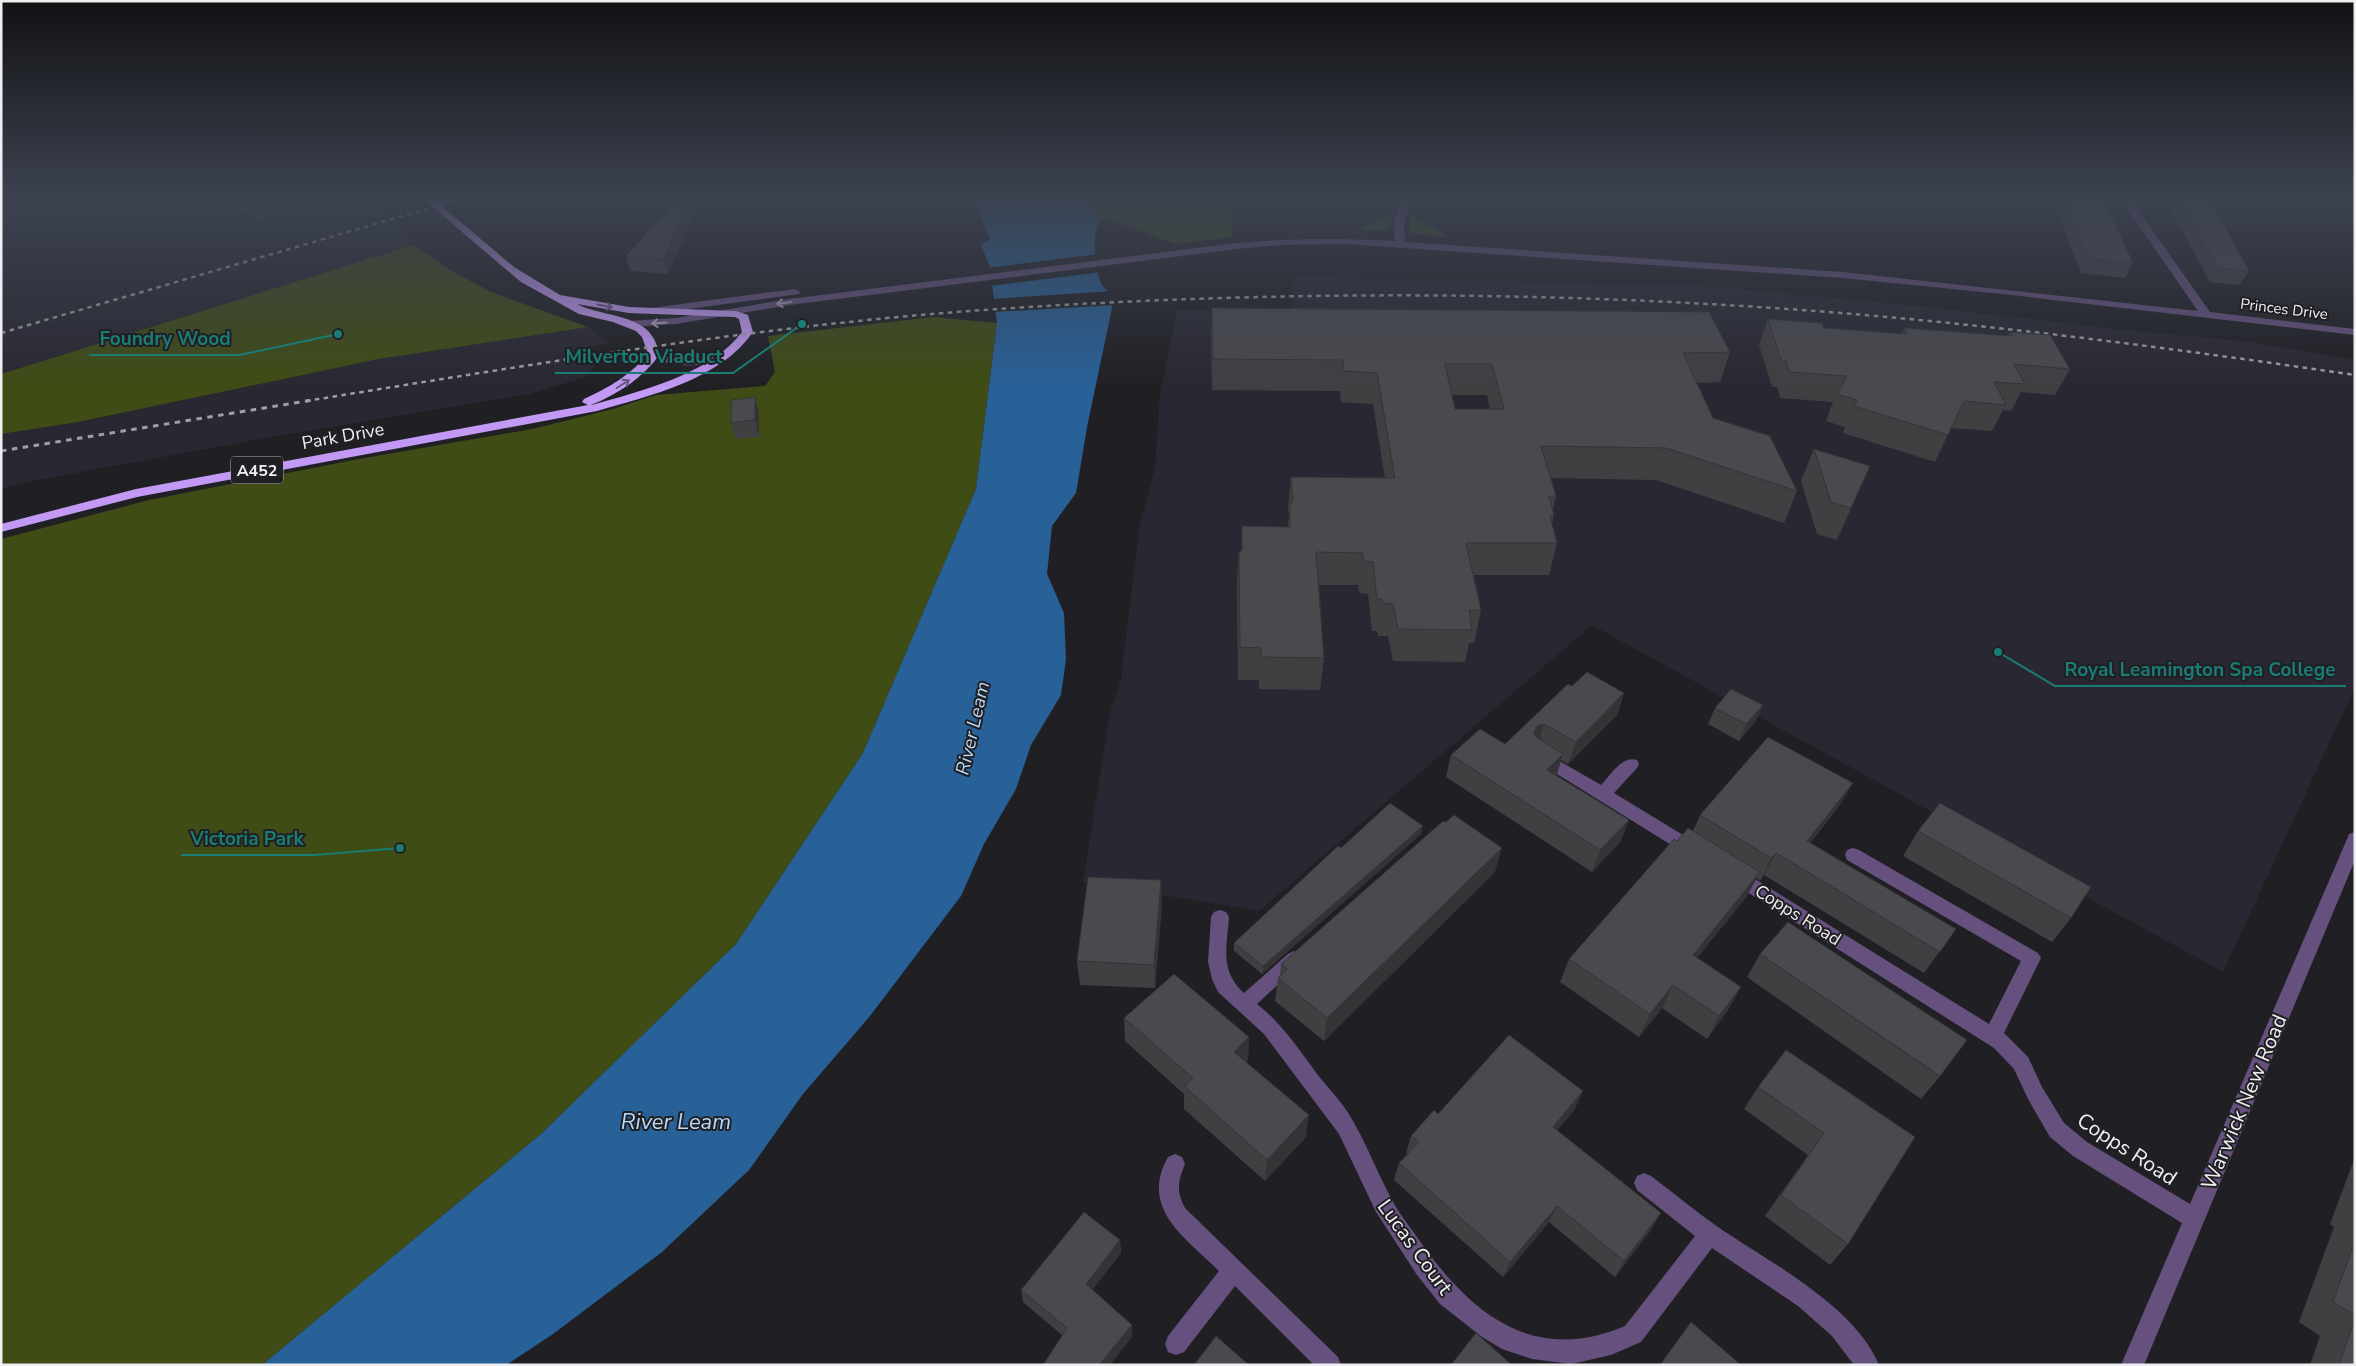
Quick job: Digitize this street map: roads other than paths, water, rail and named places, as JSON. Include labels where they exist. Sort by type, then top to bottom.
[{"type":"highway","name":"Princes Drive","points":[[500,261],[510,269],[583,312],[629,324]]},
{"type":"highway","name":"Princes Drive","points":[[560,298],[628,310],[742,313]]},
{"type":"highway","name":"Park Drive","points":[[1,528],[136,493],[546,418],[623,400],[688,375],[723,357],[746,337],[748,324],[742,313]]},
{"type":"highway","points":[[629,324],[640,329],[647,336],[654,354]]},
{"type":"highway","name":"Park Drive","points":[[546,418],[621,386],[641,371],[654,354]]},
{"type":"street","name":"Princes Drive","points":[[742,313],[867,292],[1121,261]]},
{"type":"street","name":"Princes Drive","points":[[1646,261],[1843,275],[2003,291],[2355,332]]},
{"type":"street","points":[[2169,261],[2207,315]]},
{"type":"street","name":"Princes Drive","points":[[651,311],[774,293],[826,290],[867,292]]},
{"type":"street","name":"Princes Drive","points":[[629,324],[676,321],[723,314]]},
{"type":"street","name":"Park Drive","points":[[654,354],[666,360],[688,363],[706,362],[723,357]]},
{"type":"street","name":"Copps Road","points":[[1536,754],[1992,1037],[2013,1053],[2021,1063],[2035,1093],[2057,1130],[2080,1149],[2194,1219]]},
{"type":"street","points":[[1603,794],[1631,764]]},
{"type":"street","name":"Warwick New Road","points":[[2132,1365],[2355,839]]},
{"type":"street","points":[[1853,855],[2032,958],[1992,1037]]},
{"type":"street","name":"Lucas Court","points":[[1220,917],[1219,968],[1225,985],[1271,1028],[1346,1127],[1382,1205],[1425,1268],[1456,1302],[1490,1330],[1510,1341],[1532,1348],[1571,1353],[1610,1344],[1633,1334],[1710,1234]]},
{"type":"street","points":[[1245,1003],[1304,950]]},
{"type":"street","points":[[1175,1164],[1170,1172],[1167,1190],[1173,1207],[1185,1223],[1330,1365]]},
{"type":"street","points":[[1644,1183],[1710,1234],[1806,1298],[1840,1328],[1868,1365]]},
{"type":"street","points":[[1176,1344],[1233,1271]]},
{"type":"water","name":"River Leam","points":[[987,261],[1096,261],[1102,285],[1110,293],[1112,308],[1087,427],[1076,493],[1052,526],[1047,574],[1064,613],[1066,659],[1061,695],[1031,745],[1016,789],[984,844],[961,896],[870,1016],[803,1094],[749,1170],[662,1252],[553,1334],[506,1365],[262,1365],[541,1134],[736,944],[863,753],[976,489],[997,323],[990,267]]},
{"type":"railway","points":[[1,333],[249,261]]},
{"type":"railway","points":[[306,401],[643,348],[728,336],[898,317],[1090,303],[1305,296],[1412,295],[1626,300],[1734,305],[1841,313],[1970,325],[2098,340],[2355,375]]},
{"type":"railway","points":[[1,451],[313,400]]},
{"type":"place","name":"Milverton Viaduct","points":[[802,324]]},
{"type":"place","name":"Foundry Wood","points":[[338,334]]},
{"type":"place","name":"Royal Leamington Spa College","points":[[1998,652]]},
{"type":"place","name":"Victoria Park","points":[[400,848]]}]
